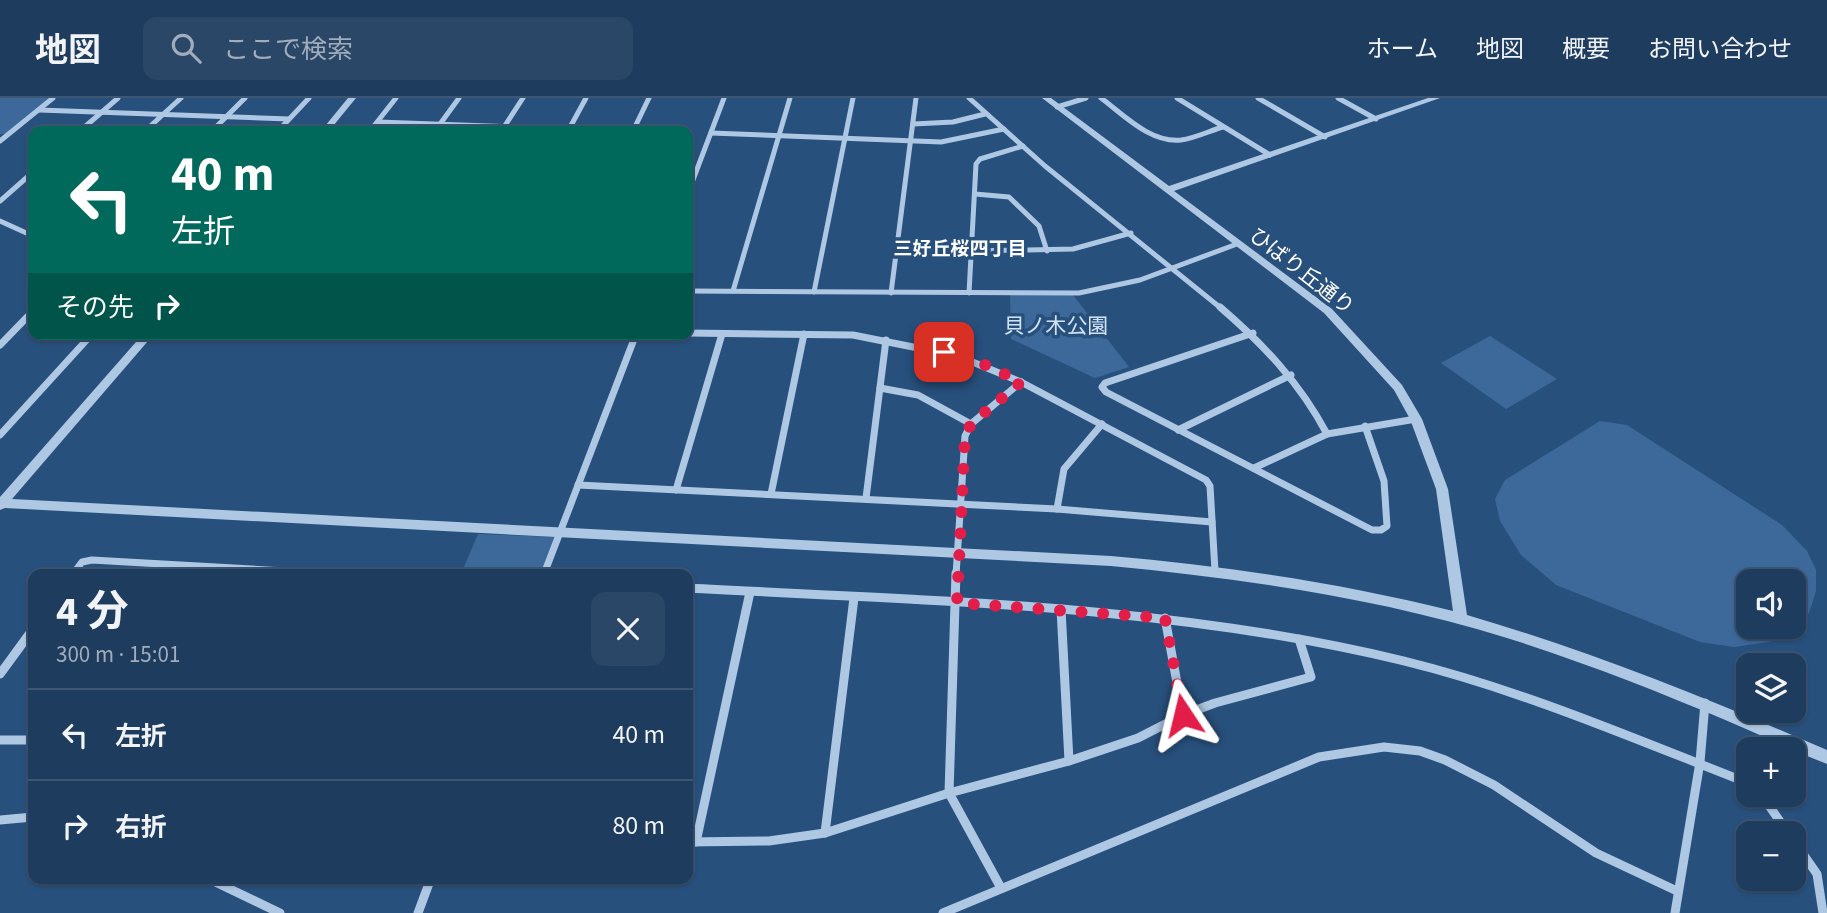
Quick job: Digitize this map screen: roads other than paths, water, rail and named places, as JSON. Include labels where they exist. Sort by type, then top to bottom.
[{"type":"street","points":[[0,141],[53,98]]},
{"type":"street","points":[[86,126],[118,98]]},
{"type":"street","points":[[151,126],[181,98]]},
{"type":"street","points":[[217,126],[245,98]]},
{"type":"street","points":[[283,126],[309,98]]},
{"type":"street","points":[[329,126],[352,98]]},
{"type":"street","points":[[374,126],[396,98]]},
{"type":"street","points":[[440,125],[459,98]]},
{"type":"street","points":[[505,126],[523,98]]},
{"type":"street","points":[[570,126],[586,98]]},
{"type":"street","points":[[635,126],[649,98]]},
{"type":"street","points":[[693,180],[724,98]]},
{"type":"street","points":[[733,291],[790,98]]},
{"type":"street","points":[[814,292],[853,98]]},
{"type":"street","points":[[891,293],[916,98]]},
{"type":"street","points":[[969,98],[1023,146],[1253,333],[1291,375],[1313,405],[1327,434]]},
{"type":"street","name":"ひばり丘通り","points":[[1046,98],[1328,311],[1398,388],[1416,419],[1442,489],[1461,619]]},
{"type":"street","points":[[1057,107],[1086,98]]},
{"type":"street","points":[[1101,98],[1150,133],[1164,139],[1183,140],[1223,127]]},
{"type":"street","points":[[1177,98],[1270,155]]},
{"type":"street","points":[[1258,98],[1325,137]]},
{"type":"street","points":[[1338,98],[1377,119]]},
{"type":"street","points":[[1167,190],[1430,99]]},
{"type":"street","points":[[39,110],[289,119]]},
{"type":"street","points":[[913,124],[948,123],[985,114]]},
{"type":"street","points":[[377,122],[456,126]]},
{"type":"street","points":[[711,133],[910,142],[952,141],[1004,129]]},
{"type":"street","points":[[969,293],[977,161],[1023,146]]},
{"type":"street","points":[[0,201],[28,176]]},
{"type":"street","points":[[975,194],[1009,197],[1039,226],[1047,251]]},
{"type":"street","points":[[0,221],[28,234]]},
{"type":"street","points":[[972,251],[1082,248],[1131,233]]},
{"type":"street","points":[[693,291],[1079,293],[1121,286],[1237,244]]},
{"type":"street","points":[[0,345],[28,317]]},
{"type":"street","points":[[693,333],[853,335],[958,356],[1021,382],[1206,480],[1210,486],[1215,571]]},
{"type":"street","points":[[1253,333],[1105,383],[1102,387],[1106,392],[1372,530],[1381,530],[1387,526],[1384,481],[1365,426]]},
{"type":"street","points":[[676,490],[722,334]]},
{"type":"street","points":[[771,494],[804,334]]},
{"type":"street","points":[[0,435],[87,340]]},
{"type":"street","points":[[1,504],[144,340]]},
{"type":"street","points":[[546,569],[634,340]]},
{"type":"street","points":[[866,498],[886,340]]},
{"type":"street","points":[[1178,430],[1291,375]]},
{"type":"street","points":[[1001,888],[950,793],[957,552],[965,436],[971,424],[1021,382]]},
{"type":"street","points":[[880,388],[918,395],[971,424]]},
{"type":"street","points":[[1254,468],[1327,434],[1416,419]]},
{"type":"street","points":[[1057,509],[1064,469],[1102,424]]},
{"type":"street","points":[[578,485],[1057,509],[1212,522]]},
{"type":"street","points":[[1,504],[957,552],[1111,561],[1215,571],[1332,590],[1461,619],[1705,704],[1827,757]]},
{"type":"street","points":[[77,569],[82,562],[92,560],[250,569]]},
{"type":"street","points":[[693,588],[1061,609],[1165,618],[1299,639],[1404,661],[1519,694],[1736,778]]},
{"type":"street","points":[[693,838],[750,592]]},
{"type":"street","points":[[825,833],[855,598]]},
{"type":"street","points":[[1061,609],[1069,761]]},
{"type":"street","points":[[1165,618],[1183,715]]},
{"type":"street","points":[[0,674],[28,638]]},
{"type":"street","points":[[693,842],[769,841],[825,833],[1138,738],[1183,715],[1215,703],[1311,677],[1299,639]]},
{"type":"street","points":[[1675,913],[1700,762],[1705,704]]},
{"type":"street","points":[[0,740],[28,740]]},
{"type":"street","points":[[943,913],[1319,757],[1392,747],[1433,754],[1474,774],[1587,848],[1677,891]]},
{"type":"street","points":[[0,820],[28,817]]},
{"type":"street","points":[[1806,858],[1824,890],[1823,913]]},
{"type":"street","points":[[220,884],[280,913]]},
{"type":"street","points":[[418,913],[428,884]]},
{"type":"district","name":"三好丘桜四丁目","points":[[960,249]]},
{"type":"park label","name":"貝ノ木公園","points":[[1056,326]]}]
